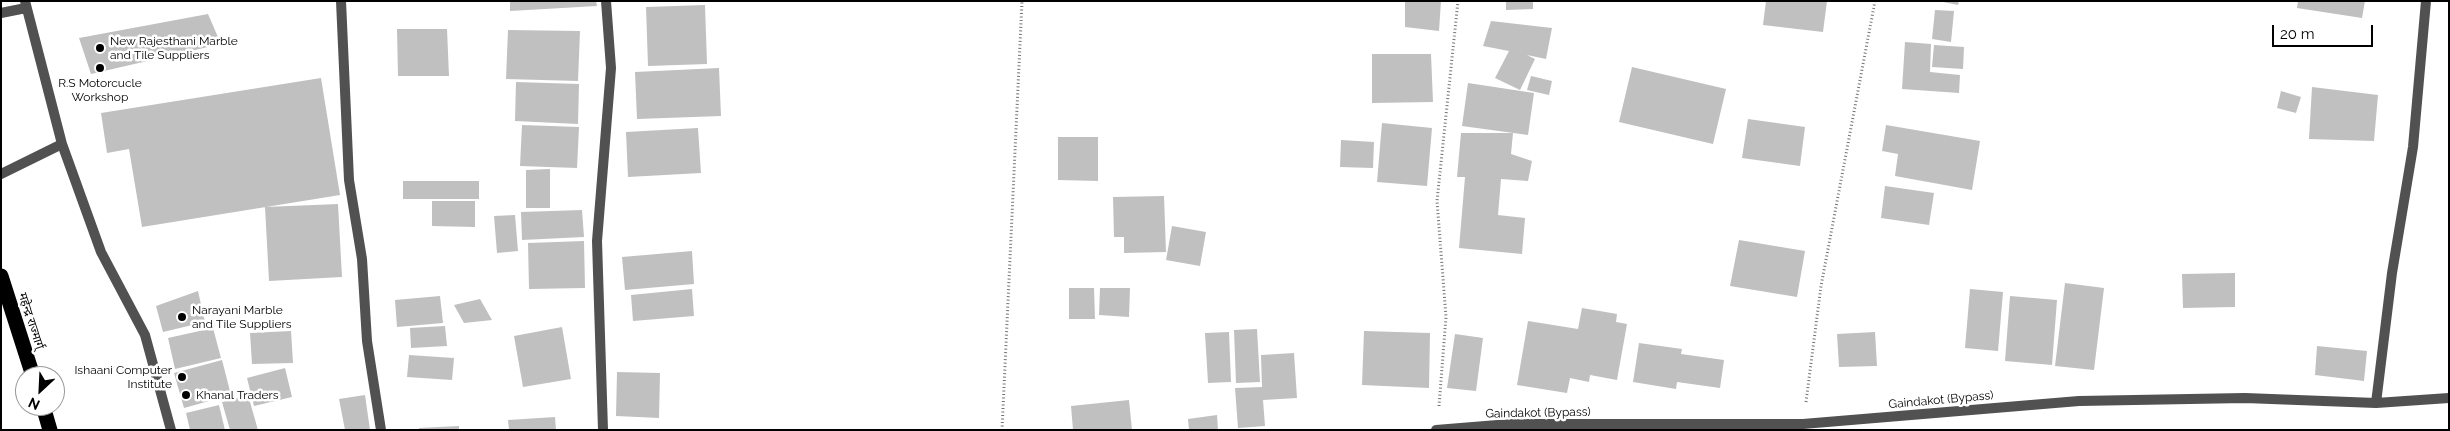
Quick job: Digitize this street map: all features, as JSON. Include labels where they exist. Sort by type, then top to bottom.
[{"type":"highway","name":"महेन्द्र राज्मार्ग्","points":[[1,276],[30,366]]},
{"type":"highway","points":[[46,416],[50,430]]},
{"type":"street","points":[[341,1],[349,180],[362,260],[367,341],[382,430]]},
{"type":"street","points":[[603,430],[597,241],[611,68],[606,1]]},
{"type":"street","points":[[2376,404],[2392,273],[2413,147],[2426,1]]},
{"type":"street","points":[[1,13],[25,5],[62,144],[102,252],[145,335],[171,430]]},
{"type":"street","points":[[1,174],[62,144]]},
{"type":"street","name":"Gaindakot (Bypass)","points":[[1437,430],[1510,424],[1803,424],[2079,401],[2246,398],[2376,404],[2449,398]]},
{"type":"path","points":[[1002,430],[1022,1]]},
{"type":"path","points":[[1437,430],[1446,317],[1437,201],[1458,1]]},
{"type":"path","points":[[1803,424],[1821,286],[1875,1]]},
{"type":"building","points":[[510,1],[596,1],[597,6],[510,11]]},
{"type":"building","points":[[1405,1],[1441,1],[1439,31],[1405,27]]},
{"type":"building","points":[[1506,1],[1533,1],[1533,9],[1506,10]]},
{"type":"building","points":[[1766,1],[1827,1],[1823,32],[1763,25]]},
{"type":"building","points":[[1938,1],[1959,1],[1958,5]]},
{"type":"building","points":[[2298,1],[2365,1],[2362,18],[2297,8]]},
{"type":"building","points":[[705,5],[707,64],[648,66],[646,7]]},
{"type":"building","points":[[1935,10],[1954,11],[1951,42],[1932,39]]},
{"type":"building","points":[[208,14],[221,44],[91,74],[79,38]]},
{"type":"building","points":[[1491,21],[1552,28],[1546,59],[1527,55],[1535,59],[1520,90],[1495,78],[1509,51],[1483,46]]},
{"type":"building","points":[[397,29],[447,29],[449,76],[398,76]]},
{"type":"building","points":[[508,30],[580,31],[578,81],[506,79]]},
{"type":"building","points":[[1905,42],[1931,44],[1930,72],[1960,75],[1959,93],[1902,89]]},
{"type":"building","points":[[1934,45],[1964,47],[1963,69],[1932,67]]},
{"type":"building","points":[[1372,54],[1431,54],[1433,102],[1372,103]]},
{"type":"building","points":[[1632,67],[1726,89],[1713,144],[1619,122]]},
{"type":"building","points":[[719,68],[721,116],[637,119],[635,72]]},
{"type":"building","points":[[1531,76],[1552,81],[1549,95],[1527,90]]},
{"type":"building","points":[[321,78],[340,195],[142,227],[129,149],[107,153],[101,113]]},
{"type":"building","points":[[516,82],[579,84],[578,124],[515,121]]},
{"type":"building","points":[[1468,83],[1534,93],[1528,135],[1462,126]]},
{"type":"building","points":[[2312,87],[2378,95],[2374,141],[2309,139]]},
{"type":"building","points":[[2281,91],[2301,97],[2296,113],[2277,108]]},
{"type":"building","points":[[1748,119],[1805,127],[1800,166],[1742,158]]},
{"type":"building","points":[[1382,123],[1432,128],[1427,186],[1377,182]]},
{"type":"building","points":[[522,125],[579,127],[577,168],[520,166]]},
{"type":"building","points":[[1886,125],[1980,141],[1972,190],[1895,176],[1898,154],[1882,151]]},
{"type":"building","points":[[698,128],[701,173],[628,177],[626,132]]},
{"type":"building","points":[[1461,133],[1513,133],[1511,154],[1532,161],[1528,181],[1501,179],[1498,215],[1525,218],[1522,254],[1459,248],[1465,177],[1457,177]]},
{"type":"building","points":[[1058,137],[1098,137],[1098,181],[1058,180]]},
{"type":"building","points":[[1341,140],[1374,142],[1373,168],[1340,167]]},
{"type":"building","points":[[550,169],[550,208],[526,208],[526,170]]},
{"type":"building","points":[[403,181],[479,181],[479,199],[403,199]]},
{"type":"building","points":[[1885,186],[1934,193],[1929,225],[1881,218]]},
{"type":"building","points":[[1164,196],[1166,252],[1124,253],[1124,237],[1114,237],[1113,197]]},
{"type":"building","points":[[432,201],[475,201],[475,227],[432,226]]},
{"type":"building","points":[[338,204],[342,277],[269,281],[265,207]]},
{"type":"building","points":[[582,210],[584,237],[522,240],[521,212]]},
{"type":"building","points":[[515,215],[518,251],[497,253],[494,216]]},
{"type":"building","points":[[1172,226],[1206,232],[1200,266],[1166,260]]},
{"type":"building","points":[[1739,240],[1805,251],[1797,297],[1730,286]]},
{"type":"building","points":[[584,241],[585,288],[529,289],[528,243]]},
{"type":"building","points":[[692,251],[694,284],[625,290],[622,257]]},
{"type":"building","points":[[2235,273],[2235,307],[2183,308],[2182,274]]},
{"type":"building","points":[[2065,283],[2104,288],[2094,370],[2055,366]]},
{"type":"building","points":[[1069,288],[1094,288],[1095,319],[1069,319]]},
{"type":"building","points":[[1100,288],[1130,288],[1129,317],[1099,315]]},
{"type":"building","points":[[692,289],[694,316],[633,321],[631,295]]},
{"type":"building","points":[[1970,289],[2003,292],[1998,351],[1965,348]]},
{"type":"building","points":[[198,291],[205,322],[163,332],[156,306]]},
{"type":"building","points":[[440,296],[443,323],[397,327],[395,300]]},
{"type":"building","points":[[2010,296],[2057,300],[2052,365],[2005,361]]},
{"type":"building","points":[[480,299],[492,320],[464,323],[454,305]]},
{"type":"building","points":[[1582,308],[1617,314],[1616,322],[1627,324],[1617,380],[1590,375],[1589,382],[1570,378],[1567,393],[1517,385],[1528,321],[1578,329]]},
{"type":"building","points":[[445,326],[447,346],[411,348],[410,328]]},
{"type":"building","points":[[562,327],[571,379],[523,387],[514,336]]},
{"type":"building","points":[[213,328],[221,358],[175,369],[168,338]]},
{"type":"building","points":[[1257,329],[1260,382],[1236,383],[1234,330]]},
{"type":"building","points":[[291,331],[293,363],[252,364],[250,333]]},
{"type":"building","points":[[1364,331],[1430,333],[1429,388],[1362,385]]},
{"type":"building","points":[[1229,332],[1231,382],[1208,383],[1205,333]]},
{"type":"building","points":[[1875,332],[1877,366],[1839,367],[1837,334]]},
{"type":"building","points":[[1455,334],[1483,338],[1476,391],[1447,388]]},
{"type":"building","points":[[1639,343],[1682,349],[1681,354],[1724,360],[1720,388],[1677,382],[1676,389],[1633,382]]},
{"type":"building","points":[[2317,346],[2367,351],[2364,381],[2315,375]]},
{"type":"building","points":[[1294,353],[1297,398],[1263,400],[1265,426],[1238,428],[1235,388],[1262,387],[1261,355]]},
{"type":"building","points":[[409,355],[454,358],[452,380],[407,377]]},
{"type":"building","points":[[222,360],[231,395],[184,408],[174,373]]},
{"type":"building","points":[[285,368],[292,397],[254,406],[247,378]]},
{"type":"building","points":[[617,372],[660,373],[659,418],[616,416]]},
{"type":"building","points":[[248,395],[258,430],[230,430],[222,402]]},
{"type":"building","points":[[365,395],[370,430],[345,430],[339,399]]},
{"type":"building","points":[[1129,400],[1132,430],[1073,430],[1071,406]]},
{"type":"building","points":[[219,405],[225,430],[190,430],[186,413]]},
{"type":"building","points":[[1217,415],[1218,430],[1189,430],[1188,419]]},
{"type":"building","points":[[555,417],[556,430],[509,430],[508,420]]},
{"type":"building","points":[[459,426],[459,430],[419,430],[419,428]]},
{"type":"place","name":"New Rajesthani Marble and Tile Suppliers","points":[[100,48]]},
{"type":"place","name":"R.S Motorcucle Workshop","points":[[100,68]]},
{"type":"place","name":"Narayani Marble and Tile Suppliers","points":[[182,317]]},
{"type":"place","name":"Ishaani Computer Institute","points":[[182,377]]},
{"type":"place","name":"Khanal Traders","points":[[186,395]]}]
